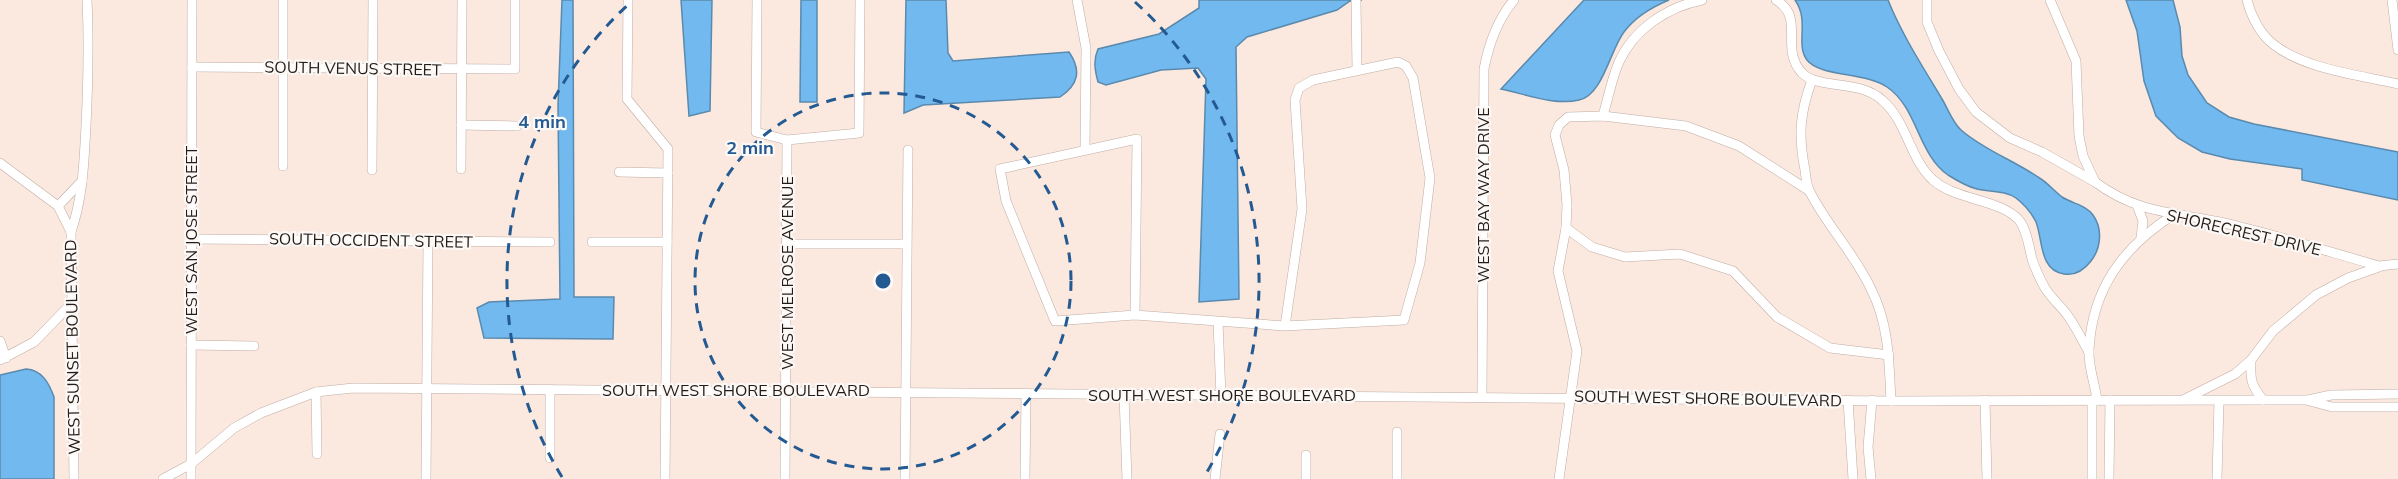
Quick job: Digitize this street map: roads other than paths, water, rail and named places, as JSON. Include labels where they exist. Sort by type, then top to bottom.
[{"type":"street","name":"WEST SUNSET BOULEVARD","points":[[74,479],[71,232],[78,212],[82,181],[88,76],[87,0]]},
{"type":"street","name":"WEST SAN JOSE STREET","points":[[191,479],[192,0]]},
{"type":"street","points":[[283,0],[283,166]]},
{"type":"street","points":[[372,170],[373,0]]},
{"type":"street","points":[[460,169],[462,0]]},
{"type":"street","name":"SOUTH VENUS STREET","points":[[192,67],[515,69],[515,0]]},
{"type":"street","points":[[628,0],[627,99],[668,149],[665,479]]},
{"type":"street","points":[[757,0],[756,132],[787,140],[859,133],[860,0]]},
{"type":"street","points":[[1077,0],[1086,48],[1085,150]]},
{"type":"street","name":"WEST BAY WAY DRIVE","points":[[1482,396],[1484,69],[1490,42],[1505,10],[1514,0]]},
{"type":"street","points":[[1603,116],[1618,63],[1643,30],[1661,15],[1688,3],[1702,0]]},
{"type":"street","points":[[1776,0],[1790,14],[1793,26],[1790,43],[1793,58],[1802,72],[1812,80],[1865,89],[1881,98],[1894,112],[1917,161],[1933,180],[1950,191],[2002,208],[2019,220],[2045,288],[2068,317],[2089,352]]},
{"type":"street","name":"SHORECREST DRIVE","points":[[1927,0],[1927,22],[1959,89],[1976,112],[2010,138],[2042,152],[2113,195],[2137,205],[2173,215],[2219,222],[2379,266],[2398,264]]},
{"type":"street","points":[[2050,0],[2076,61],[2079,136],[2083,156],[2095,182]]},
{"type":"street","points":[[2247,0],[2258,27],[2271,44],[2292,56],[2332,69],[2398,84]]},
{"type":"street","points":[[2392,0],[2398,50]]},
{"type":"street","points":[[1356,1],[1357,70]]},
{"type":"street","points":[[1135,315],[1137,139],[1000,170],[1006,201],[1055,321],[1135,315],[1285,326],[1404,320],[1420,263],[1430,178],[1413,78],[1406,66],[1398,62],[1313,80],[1299,88],[1295,100],[1302,209],[1285,326]]},
{"type":"street","points":[[1808,190],[1801,150],[1800,123],[1803,104],[1812,80]]},
{"type":"street","points":[[1559,479],[1577,351],[1558,271],[1566,228],[1564,170],[1555,135],[1559,125],[1568,117],[1603,116],[1686,126],[1739,146],[1808,190],[1872,289],[1883,317],[1889,355],[1891,401]]},
{"type":"street","points":[[461,125],[517,126]]},
{"type":"street","name":"WEST MELROSE AVENUE","points":[[784,479],[787,140]]},
{"type":"street","points":[[905,479],[908,150]]},
{"type":"street","points":[[0,155],[2,164],[58,206],[71,232]]},
{"type":"street","points":[[619,172],[668,172]]},
{"type":"street","points":[[58,206],[82,181]]},
{"type":"street","points":[[2137,205],[2143,221],[2141,237]]},
{"type":"street","points":[[2092,479],[2095,400],[2089,352],[2097,303],[2106,283],[2128,250],[2141,237],[2173,215]]},
{"type":"street","points":[[1566,228],[1592,247],[1625,257],[1680,254],[1733,272],[1777,317],[1830,348],[1889,355]]},
{"type":"street","name":"SOUTH OCCIDENT STREET","points":[[191,239],[550,242]]},
{"type":"street","points":[[426,479],[428,241]]},
{"type":"street","points":[[592,242],[667,242]]},
{"type":"street","points":[[787,244],[906,244]]},
{"type":"street","points":[[2180,401],[2235,374],[2251,360],[2273,331],[2316,295],[2348,278],[2379,266]]},
{"type":"street","points":[[0,341],[3,359],[34,342],[72,303]]},
{"type":"street","points":[[1218,322],[1221,396]]},
{"type":"street","points":[[191,345],[254,346]]},
{"type":"street","points":[[2251,360],[2250,374],[2253,387],[2263,400]]},
{"type":"street","name":"SOUTH WEST SHORE BOULEVARD","points":[[163,479],[191,464],[234,428],[261,413],[316,392],[353,388],[1891,401],[2306,400],[2331,395],[2398,394]]},
{"type":"street","points":[[550,390],[550,458]]},
{"type":"street","points":[[316,392],[317,454]]},
{"type":"street","points":[[1025,479],[1026,393]]},
{"type":"street","points":[[1124,395],[1126,479]]},
{"type":"street","points":[[1848,400],[1852,479]]},
{"type":"street","points":[[1871,479],[1868,447],[1872,400]]},
{"type":"street","points":[[1985,400],[1987,479]]},
{"type":"street","points":[[2109,479],[2110,400]]},
{"type":"street","name":"SOUTH WEST SHORE BOULEVARD","points":[[2306,400],[2332,407],[2398,407]]},
{"type":"street","points":[[2217,479],[2219,401]]},
{"type":"street","points":[[1397,432],[1397,479]]},
{"type":"street","points":[[1215,479],[1220,435]]},
{"type":"street","points":[[1306,455],[1306,479]]},
{"type":"water","points":[[562,0],[573,0],[574,297],[614,297],[613,339],[484,338],[477,308],[489,302],[560,299],[558,105]]},
{"type":"water","points":[[681,0],[712,0],[710,111],[689,116]]},
{"type":"water","points":[[801,0],[817,0],[817,102],[800,102]]},
{"type":"water","points":[[906,0],[946,0],[948,53],[953,61],[1069,52],[1077,71],[1071,88],[1060,97],[923,105],[904,113]]},
{"type":"water","points":[[1199,0],[1362,0],[1350,1],[1337,10],[1247,37],[1236,47],[1239,299],[1199,302],[1206,79],[1198,68],[1161,70],[1106,85],[1098,82],[1095,57],[1098,49],[1159,34],[1199,8]]},
{"type":"water","points":[[1584,0],[1669,0],[1644,13],[1628,27],[1619,40],[1600,81],[1587,96],[1579,100],[1560,102],[1501,89]]},
{"type":"water","points":[[1795,0],[1888,0],[1906,38],[1958,127],[1979,143],[2044,181],[2062,197],[2083,207],[2093,215],[2098,226],[2099,244],[2094,256],[2083,270],[2064,274],[2050,267],[2043,253],[2036,222],[2016,198],[2002,192],[1973,188],[1948,175],[1938,166],[1923,143],[1905,107],[1887,87],[1878,82],[1822,69],[1807,60],[1802,47],[1802,16]]},
{"type":"water","points":[[2126,0],[2173,0],[2180,27],[2182,56],[2188,75],[2207,103],[2229,117],[2398,152],[2398,200],[2302,180],[2302,169],[2230,159],[2202,152],[2178,138],[2156,116],[2144,81],[2137,31]]},
{"type":"water","points":[[26,369],[44,378],[54,397],[54,479],[0,479],[0,375]]}]
